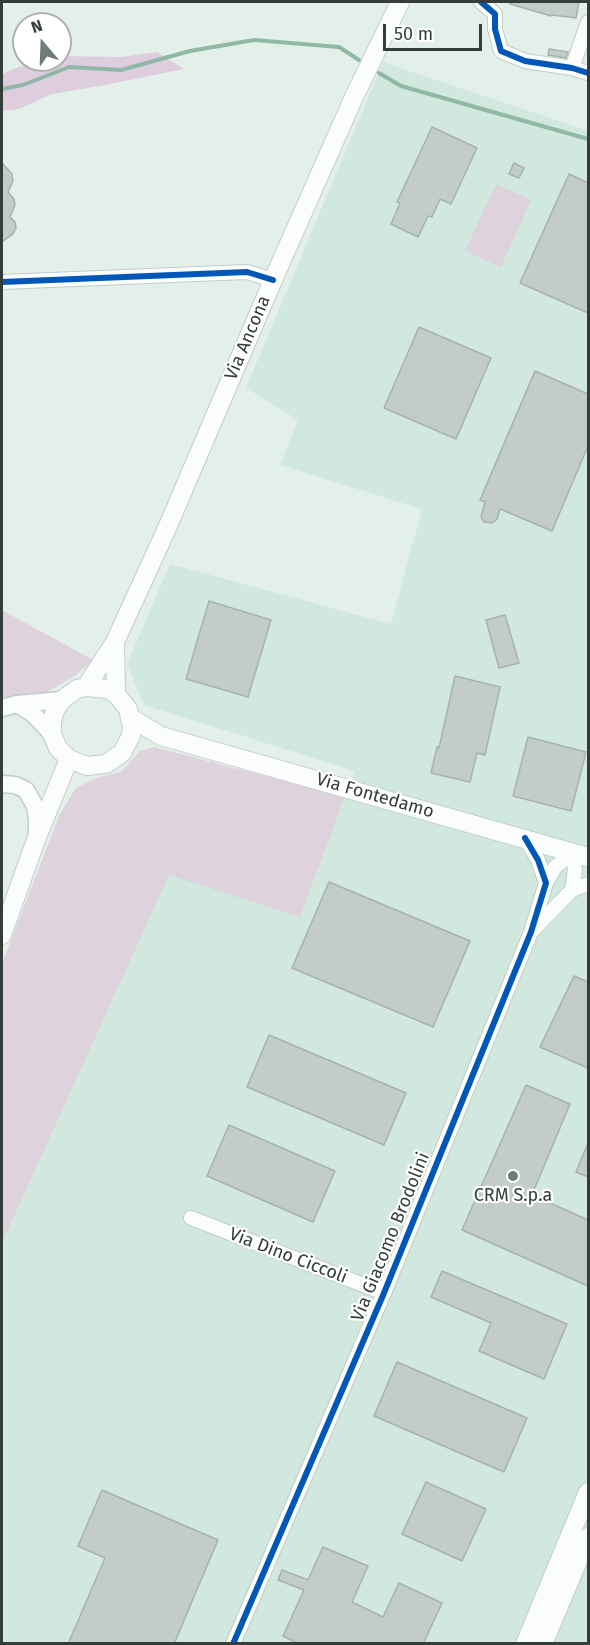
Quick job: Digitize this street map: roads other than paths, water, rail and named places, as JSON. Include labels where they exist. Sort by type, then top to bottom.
[{"type":"main road","name":"Via Ancona","points":[[62,700],[77,689],[86,687],[114,642],[168,526],[354,97],[400,2]]},
{"type":"main road","name":"Via Ancona","points":[[114,642],[116,694],[128,709],[131,718]]},
{"type":"main road","points":[[86,687],[106,689],[116,694]]},
{"type":"main road","points":[[62,700],[52,722],[52,734],[58,748],[69,759],[87,766],[106,764],[122,753],[131,736],[131,718]]},
{"type":"main road","name":"Via Fontedamo","points":[[131,718],[161,736],[581,855]]},
{"type":"main road","points":[[127,745],[161,736]]},
{"type":"main road","points":[[2,935],[37,837],[69,759]]},
{"type":"main road","points":[[51,804],[87,766]]},
{"type":"main road","points":[[525,1644],[588,1492]]},
{"type":"main road","points":[[543,1644],[588,1537]]},
{"type":"street","points":[[481,2],[495,14],[495,29],[501,51],[525,62],[572,68],[588,73]]},
{"type":"street","points":[[572,68],[588,22]]},
{"type":"street","points":[[2,282],[247,272],[273,280]]},
{"type":"street","points":[[9,706],[62,700]]},
{"type":"street","points":[[9,706],[33,714],[52,734]]},
{"type":"street","points":[[2,784],[15,785],[26,790],[35,806],[38,820],[37,837]]},
{"type":"street","points":[[525,838],[538,860],[546,883]]},
{"type":"street","points":[[572,890],[575,870],[581,855]]},
{"type":"street","name":"Via Giacomo Brodolini","points":[[233,1644],[384,1293],[531,932],[546,883],[555,867],[581,855]]},
{"type":"street","name":"Via Giacomo Brodolini","points":[[531,932],[572,890],[588,884]]},
{"type":"street","name":"Via Dino Ciccoli","points":[[191,1218],[384,1293]]},
{"type":"waterway","points":[[2,89],[23,85],[69,67],[121,70],[190,51],[254,40],[339,47],[359,60]]},
{"type":"waterway","points":[[379,73],[401,86],[588,139]]},
{"type":"place","name":"CRM S.p.a","points":[[513,1176]]}]
